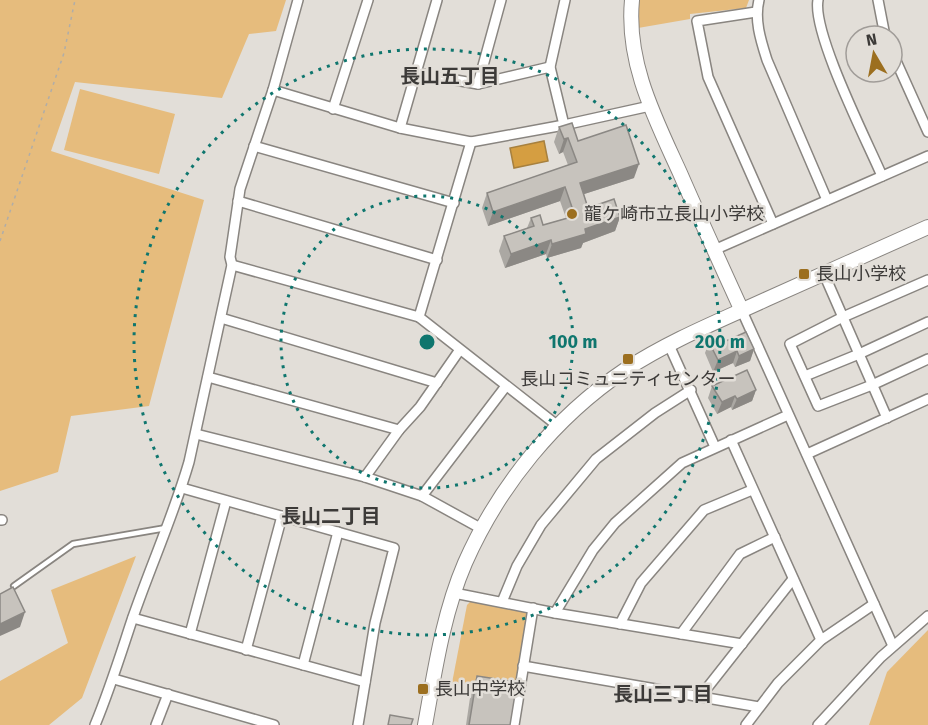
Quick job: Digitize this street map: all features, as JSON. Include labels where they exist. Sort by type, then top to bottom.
[{"type":"street","points":[[96,725],[182,488],[196,434],[232,265],[230,257],[240,189],[273,90],[298,0]]},
{"type":"street","points":[[333,109],[368,0]]},
{"type":"street","points":[[400,128],[437,0]]},
{"type":"street","points":[[478,84],[501,0]]},
{"type":"street","points":[[564,124],[550,67],[565,0]]},
{"type":"street","points":[[632,0],[634,53],[650,106],[893,646]]},
{"type":"street","points":[[759,0],[756,12],[767,60],[827,200]]},
{"type":"street","points":[[818,0],[816,8],[824,42],[882,176]]},
{"type":"street","points":[[878,0],[883,24]]},
{"type":"street","points":[[756,12],[697,21],[708,77],[773,224]]},
{"type":"street","points":[[416,73],[478,84],[550,67]]},
{"type":"street","points":[[904,79],[928,132]]},
{"type":"street","points":[[273,90],[400,128],[471,142],[650,106]]},
{"type":"street","points":[[418,317],[471,142]]},
{"type":"street","points":[[254,146],[454,203]]},
{"type":"street","points":[[714,250],[928,156]]},
{"type":"street","points":[[238,201],[437,260]]},
{"type":"street","points":[[425,725],[441,637],[454,593],[482,529],[502,493],[558,426],[625,370],[669,345],[928,227]]},
{"type":"street","points":[[232,265],[418,317],[558,426]]},
{"type":"street","points":[[824,274],[887,418]]},
{"type":"street","points":[[928,280],[843,317],[790,344],[818,406],[872,385],[928,359]]},
{"type":"street","points":[[221,318],[437,383]]},
{"type":"street","points":[[805,376],[928,322]]},
{"type":"street","points":[[669,345],[715,447]]},
{"type":"street","points":[[365,477],[399,430],[420,407],[459,351]]},
{"type":"street","points":[[208,377],[399,430]]},
{"type":"street","points":[[422,496],[506,386]]},
{"type":"street","points":[[502,602],[516,566],[541,525],[596,459],[655,413],[691,390]]},
{"type":"street","points":[[807,454],[928,399]]},
{"type":"street","points":[[555,613],[593,550],[615,522],[682,463],[788,415]]},
{"type":"street","points":[[196,434],[365,477],[422,496],[482,529]]},
{"type":"street","points":[[731,440],[821,640]]},
{"type":"street","points":[[182,488],[394,548],[375,623],[358,725]]},
{"type":"street","points":[[620,624],[641,583],[704,510],[752,490]]},
{"type":"street","points":[[190,634],[226,501]]},
{"type":"street","points":[[246,650],[282,516]]},
{"type":"street","points":[[303,665],[338,532]]},
{"type":"street","points":[[681,634],[740,554],[775,537]]},
{"type":"street","points":[[700,697],[793,579]]},
{"type":"street","points":[[454,593],[555,613],[741,644]]},
{"type":"street","points":[[746,725],[778,683],[821,640],[874,604]]},
{"type":"street","points":[[517,724],[523,666],[533,608]]},
{"type":"street","points":[[818,725],[841,698],[893,646],[928,616]]},
{"type":"street","points":[[133,618],[364,682]]},
{"type":"street","points":[[523,666],[759,707]]},
{"type":"street","points":[[114,679],[274,725]]},
{"type":"street","points":[[156,725],[168,694]]},
{"type":"lane","points":[[14,586],[73,544],[166,528]]},
{"type":"path","points":[[0,241],[64,53],[75,0]]},
{"type":"shaded area","points":[[0,0],[286,0],[276,31],[249,34],[222,98],[75,82],[51,151],[204,200],[149,406],[71,416],[58,472],[0,491]]},
{"type":"shaded area","points":[[639,0],[749,0],[746,8],[690,14],[690,19],[638,28]]},
{"type":"shaded area","points":[[80,89],[175,114],[159,174],[64,150]]},
{"type":"shaded area","points":[[544,141],[548,161],[514,168],[510,148]]},
{"type":"shaded area","points":[[136,556],[82,698],[49,725],[0,725],[0,681],[68,643],[51,590]]},
{"type":"shaded area","points":[[472,600],[530,610],[515,694],[452,683],[467,605]]},
{"type":"shaded area","points":[[928,630],[928,725],[869,725],[887,672]]},
{"type":"building","points":[[572,123],[578,141],[626,125],[639,164],[580,183],[588,208],[614,199],[620,217],[585,229],[586,234],[552,244],[551,240],[511,254],[504,236],[534,226],[531,218],[540,215],[543,225],[575,216],[565,187],[493,212],[487,193],[577,162],[568,138],[564,139],[559,127]]},
{"type":"building","points":[[746,332],[754,349],[739,356],[737,351],[718,360],[709,342],[724,338],[726,341]]},
{"type":"building","points":[[747,370],[756,390],[737,399],[735,396],[722,402],[712,386]]},
{"type":"building","points":[[13,587],[25,612],[0,624],[0,594]]},
{"type":"building","points":[[477,676],[517,682],[510,725],[469,725]]},
{"type":"building","points":[[390,715],[413,719],[411,725],[388,725]]},
{"type":"place","name":"龍ケ崎市立長山小学校","points":[[572,214]]},
{"type":"place","name":"長山小学校","points":[[804,274]]},
{"type":"place","name":"長山コミュニティセンター","points":[[628,359]]},
{"type":"place","name":"長山中学校","points":[[423,689]]},
{"type":"district","name":"長山五丁目","points":[[450,76]]},
{"type":"district","name":"長山二丁目","points":[[331,516]]},
{"type":"district","name":"長山三丁目","points":[[663,694]]}]
